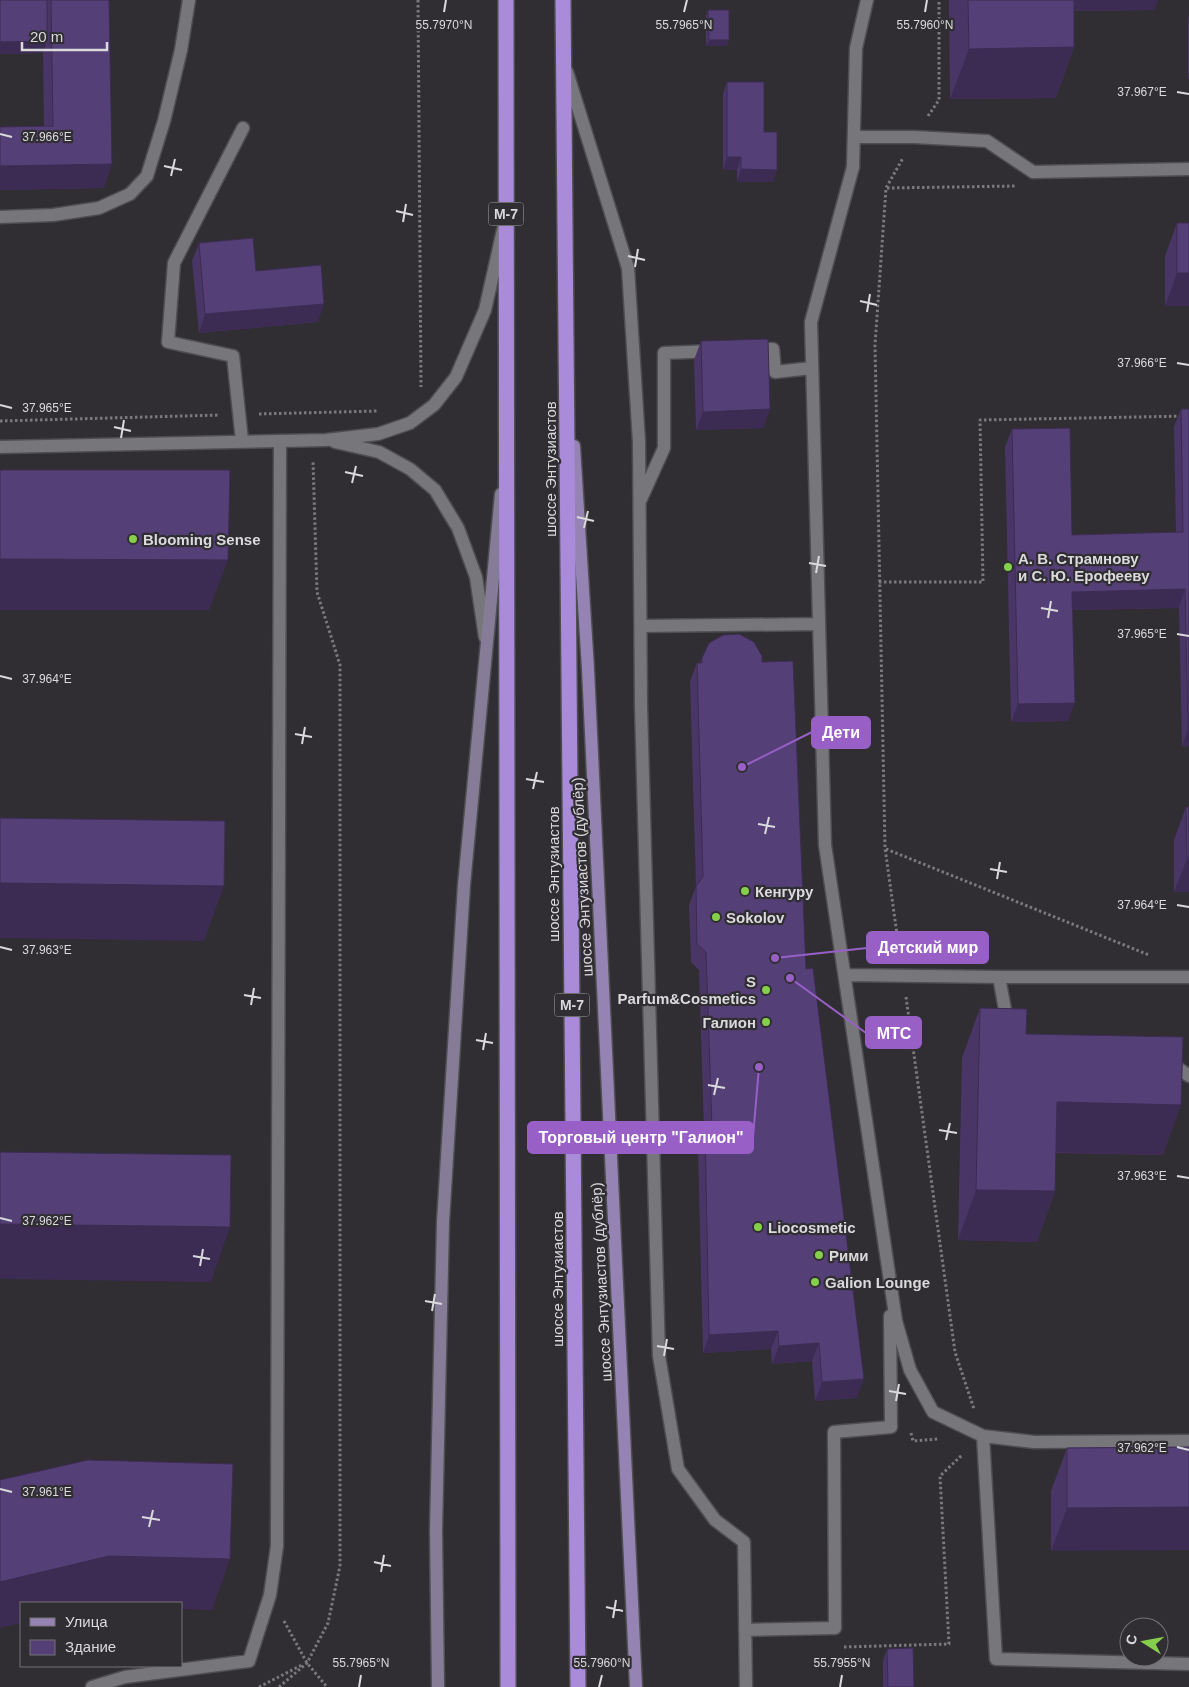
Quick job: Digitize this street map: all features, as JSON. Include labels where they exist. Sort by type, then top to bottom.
[{"type":"highway","name":"М-7","points":[[506,0],[508,1687]]},
{"type":"highway","name":"шоссе Энтузиастов","points":[[563,0],[578,1687]]},
{"type":"main road","name":"шоссе Энтузиастов (дублёр)","points":[[566,336],[588,669],[636,1687]]},
{"type":"main road","points":[[438,1687],[436,1530],[442,1222],[464,885],[507,428]]},
{"type":"street","points":[[0,217],[53,214],[99,208],[130,194],[147,176],[164,121],[181,50],[189,0]]},
{"type":"street","points":[[865,1],[856,48],[853,167],[811,322],[812,368],[825,845],[896,1321],[910,1370],[933,1412],[983,1436],[1034,1442],[1189,1441]]},
{"type":"street","points":[[564,63],[628,268],[639,442],[642,736],[659,1356],[678,1469],[715,1520],[744,1542],[746,1687]]},
{"type":"street","points":[[242,442],[233,356],[168,342],[174,263],[243,128]]},
{"type":"street","points":[[854,137],[914,137],[987,141],[1034,172],[1189,169]]},
{"type":"street","points":[[0,447],[326,440],[378,434],[410,423],[434,405],[456,377],[485,310],[506,214]]},
{"type":"street","points":[[743,350],[773,349],[775,372],[812,368]]},
{"type":"street","points":[[639,504],[664,448],[664,353],[724,351]]},
{"type":"street","points":[[92,1687],[125,1677],[249,1661],[270,1595],[277,1536],[280,440]]},
{"type":"street","points":[[326,440],[379,452],[410,469],[435,490],[458,528],[476,577],[486,644]]},
{"type":"street","points":[[640,626],[819,624]]},
{"type":"street","points":[[844,976],[1189,977]]},
{"type":"street","points":[[999,977],[1010,1036]]},
{"type":"street","points":[[1151,1062],[1171,1063],[1189,1076]]},
{"type":"street","points":[[745,1630],[835,1628],[834,1432],[892,1427],[889,1277]]},
{"type":"street","points":[[983,1436],[996,1660],[1189,1664]]},
{"type":"path","points":[[418,0],[421,390]]},
{"type":"path","points":[[939,0],[939,100],[914,137],[886,188],[875,345],[885,848],[955,1352],[983,1436]]},
{"type":"path","points":[[0,421],[385,410]]},
{"type":"path","points":[[879,582],[983,582],[980,420],[1189,416]]},
{"type":"path","points":[[279,1687],[307,1663],[328,1623],[340,1566],[340,665],[317,592],[312,440]]},
{"type":"path","points":[[885,848],[1151,956]]},
{"type":"path","points":[[840,1648],[949,1644],[940,1476]]},
{"type":"path","points":[[270,1595],[307,1663],[327,1687]]},
{"type":"path","points":[[258,1687],[307,1663]]},
{"type":"building","points":[[0,0],[47,0],[47,41],[0,42]]},
{"type":"building","points":[[51,0],[109,0],[112,164],[0,166],[0,127],[53,126]]},
{"type":"building","points":[[968,0],[1074,0],[1074,47],[969,49]]},
{"type":"building","points":[[708,10],[729,10],[729,40],[709,40]]},
{"type":"building","points":[[727,82],[764,82],[764,132],[777,132],[777,170],[741,169],[741,157],[727,157]]},
{"type":"building","points":[[1177,223],[1189,223],[1189,273],[1177,273]]},
{"type":"building","points":[[253,238],[256,271],[321,265],[324,304],[205,314],[199,243]]},
{"type":"building","points":[[768,339],[770,409],[703,412],[701,341]]},
{"type":"building","points":[[1181,409],[1189,409],[1189,728],[1185,589],[1072,592],[1075,703],[1018,704],[1012,429],[1070,428],[1072,535],[1183,532]]},
{"type":"building","points":[[0,470],[230,470],[228,560],[0,559]]},
{"type":"building","points":[[739,634],[754,642],[762,656],[762,662],[793,661],[806,969],[813,968],[864,1379],[822,1382],[819,1343],[779,1346],[778,1331],[709,1335],[705,1129],[712,1129],[706,952],[697,944],[696,886],[703,877],[697,663],[702,663],[702,658],[709,643],[723,635]]},
{"type":"building","points":[[1186,807],[1189,807],[1189,859],[1187,859]]},
{"type":"building","points":[[0,818],[225,821],[224,886],[0,883]]},
{"type":"building","points":[[980,1008],[1027,1009],[1026,1034],[1183,1037],[1181,1105],[1057,1102],[1055,1191],[976,1190]]},
{"type":"building","points":[[0,1152],[231,1155],[230,1227],[0,1224]]},
{"type":"building","points":[[1189,1447],[1189,1507],[1067,1508],[1067,1448]]},
{"type":"building","points":[[88,1460],[233,1464],[230,1559],[109,1556],[0,1582],[0,1480]]},
{"type":"building","points":[[913,1648],[914,1687],[888,1687],[887,1649]]},
{"type":"place","name":"Blooming Sense","points":[[133,539]]},
{"type":"place","name":"А. В. Страмнову и С. Ю. Ерофееву","points":[[1008,567]]},
{"type":"place","name":"Дети","points":[[742,767]]},
{"type":"place","name":"Кенгуру","points":[[745,891]]},
{"type":"place","name":"Sokolov","points":[[716,917]]},
{"type":"place","name":"Детский мир","points":[[775,958]]},
{"type":"place","name":"МТС","points":[[790,978]]},
{"type":"place","name":"S Parfum&Cosmetics","points":[[766,990]]},
{"type":"place","name":"Галион","points":[[766,1022]]},
{"type":"place","name":"Торговый центр \"Галион\"","points":[[759,1067]]},
{"type":"place","name":"Liocosmetic","points":[[758,1227]]},
{"type":"place","name":"Рими","points":[[819,1255]]},
{"type":"place","name":"Galion Lounge","points":[[815,1282]]}]
